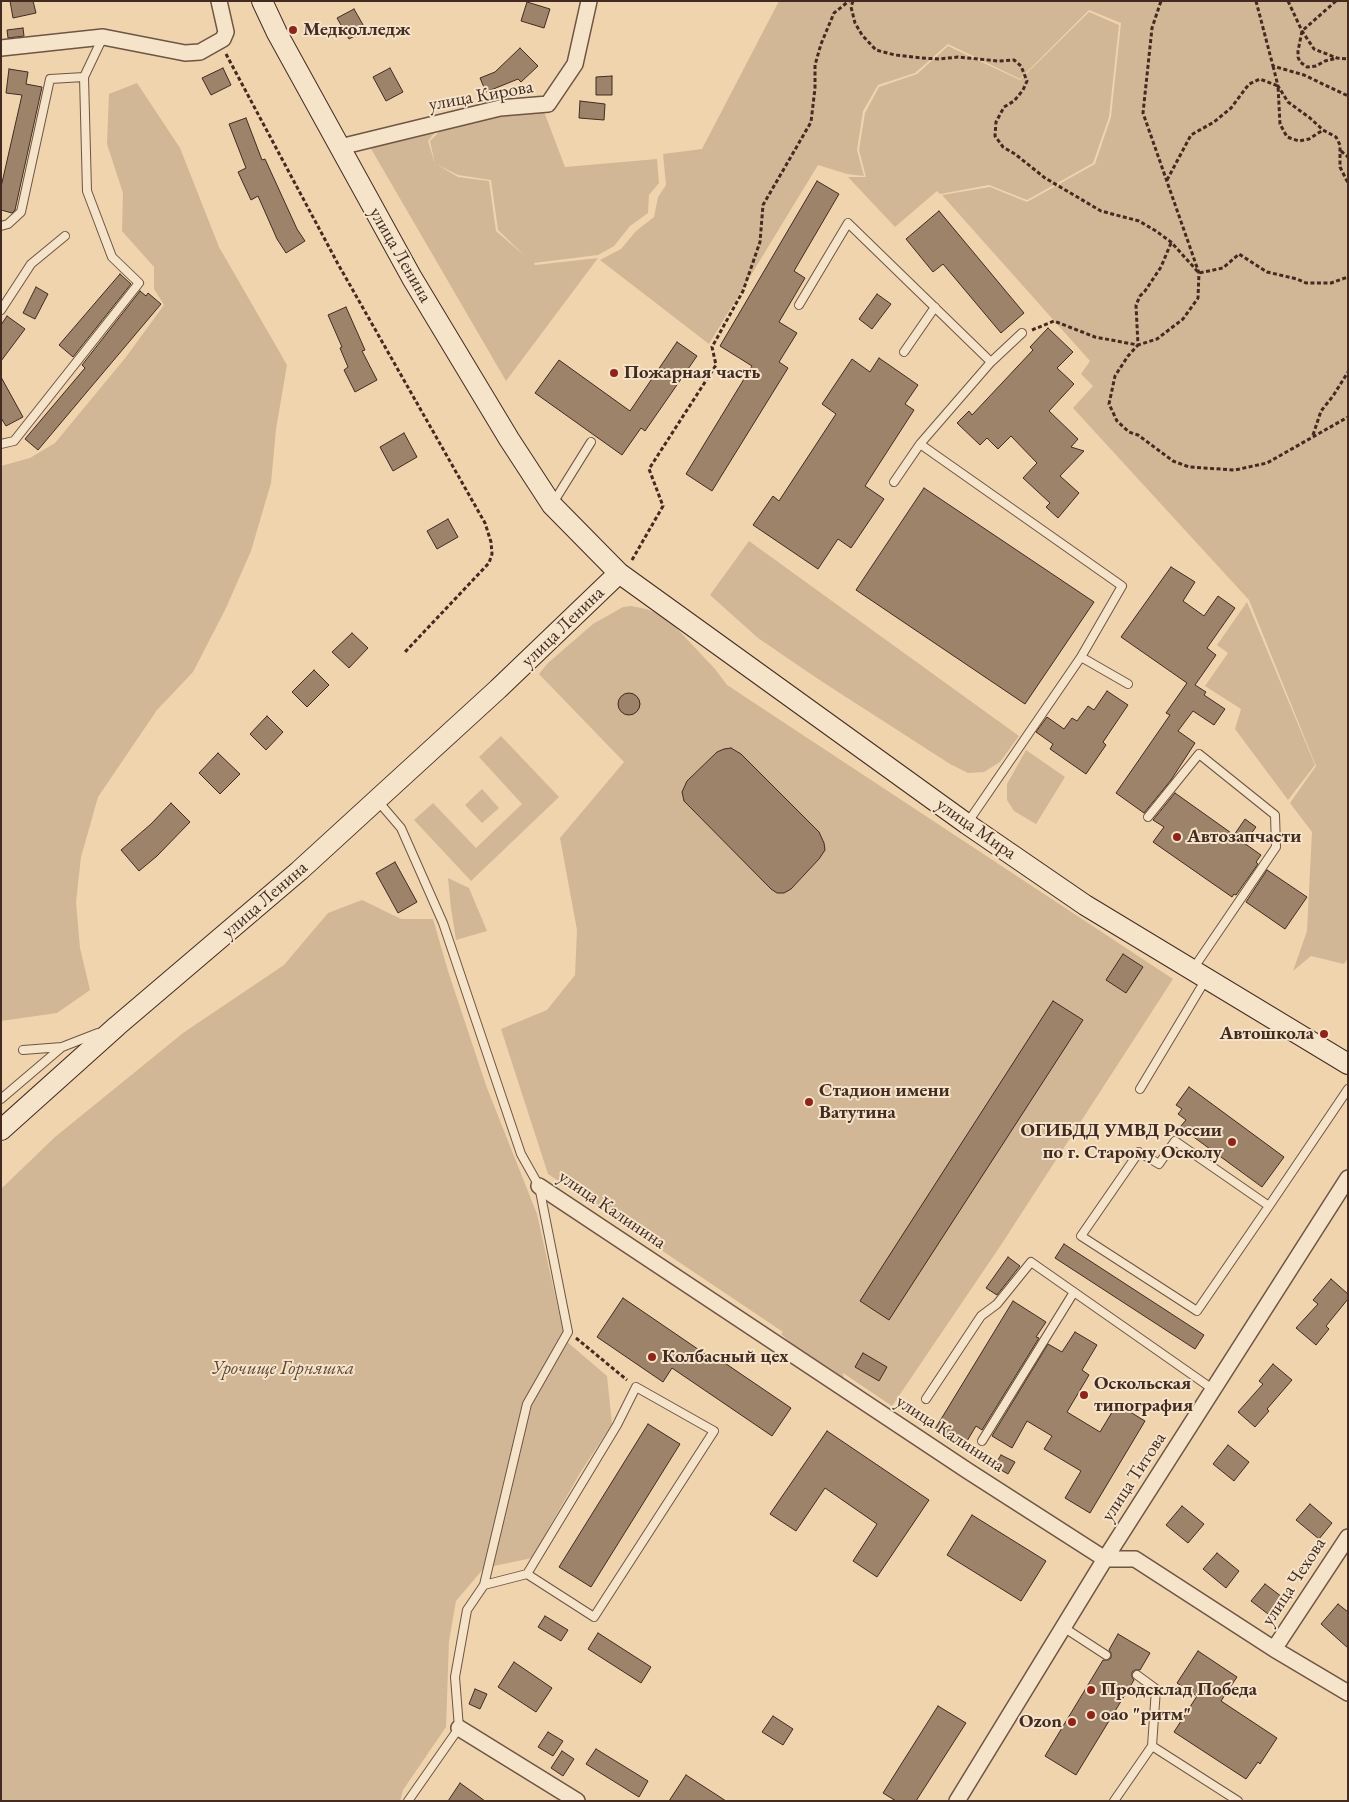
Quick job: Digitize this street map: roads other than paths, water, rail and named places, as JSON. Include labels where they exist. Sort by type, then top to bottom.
[{"type":"main road","name":"улица Ленина","points":[[1,1130],[117,1026],[299,871],[498,689],[619,573],[552,505],[509,439],[412,278],[277,33],[262,1]]},
{"type":"main road","name":"улица Мира","points":[[619,573],[967,824],[1085,905],[1348,1064]]},
{"type":"street","points":[[1,48],[102,37],[185,53],[200,52],[223,40],[226,32],[219,1]]},
{"type":"street","name":"улица Кирова","points":[[340,147],[500,108],[548,104],[575,64],[589,1]]},
{"type":"street","name":"улица Титова","points":[[957,1801],[1105,1559],[1348,1178]]},
{"type":"street","name":"улица Калинина","points":[[539,1186],[968,1471],[1105,1559]]},
{"type":"street","name":"улица Чехова","points":[[1274,1649],[1348,1537]]},
{"type":"street","points":[[1105,1559],[1136,1559],[1274,1649],[1348,1693]]},
{"type":"street","points":[[459,1728],[577,1801]]},
{"type":"lane","points":[[1,444],[14,441],[139,283],[112,258],[87,191],[84,77],[102,37]]},
{"type":"lane","points":[[1,226],[8,224],[21,212],[50,79],[84,77]]},
{"type":"lane","points":[[799,305],[848,223],[991,362]]},
{"type":"lane","points":[[1,310],[31,264],[65,236]]},
{"type":"lane","points":[[904,352],[935,307]]},
{"type":"lane","points":[[894,482],[920,444],[991,362],[1022,333]]},
{"type":"lane","points":[[552,505],[591,442]]},
{"type":"lane","points":[[920,444],[1122,586],[1081,657],[967,824]]},
{"type":"lane","points":[[1081,657],[1128,684]]},
{"type":"lane","points":[[1140,1089],[1199,975],[1276,847],[1275,815],[1200,754],[1148,817]]},
{"type":"lane","points":[[377,800],[401,828],[443,923],[521,1154],[539,1186],[568,1332],[527,1404],[484,1586],[467,1610],[455,1677],[459,1728],[408,1801]]},
{"type":"lane","points":[[23,1050],[62,1047],[117,1026]]},
{"type":"lane","points":[[1,1099],[62,1047]]},
{"type":"lane","points":[[1269,1206],[1175,1141],[1160,1164],[1139,1152],[1081,1236],[1197,1311],[1269,1206],[1348,1089]]},
{"type":"lane","points":[[926,1399],[981,1316],[997,1304],[1031,1262],[1214,1390]]},
{"type":"lane","points":[[982,1441],[1074,1292]]},
{"type":"lane","points":[[484,1586],[527,1574],[617,1425],[636,1387],[714,1431],[594,1618],[527,1574]]},
{"type":"lane","points":[[1064,1627],[1106,1655]]},
{"type":"lane","points":[[1114,1801],[1152,1746],[1156,1688],[1137,1675]]},
{"type":"lane","points":[[1152,1746],[1238,1801]]},
{"type":"place","name":"Медколледж","points":[[293,30]]},
{"type":"place","name":"Пожарная часть","points":[[614,373]]},
{"type":"place","name":"Автозапчасти","points":[[1177,837]]},
{"type":"place","name":"Автошкола","points":[[1324,1034]]},
{"type":"place","name":"Стадион имени Ватутина","points":[[809,1102]]},
{"type":"place","name":"ОГИБДД УМВД России по г. Старому Осколу","points":[[1232,1142]]},
{"type":"place","name":"Колбасный цех","points":[[652,1357]]},
{"type":"place","name":"Оскольская типография","points":[[1084,1395]]},
{"type":"place","name":"Продсклад Победа","points":[[1091,1690]]},
{"type":"place","name":"оао \"ритм\"","points":[[1091,1715]]},
{"type":"place","name":"Ozon","points":[[1072,1722]]},
{"type":"park label","name":"Урочище Горняшка","points":[[283,1369]]}]
